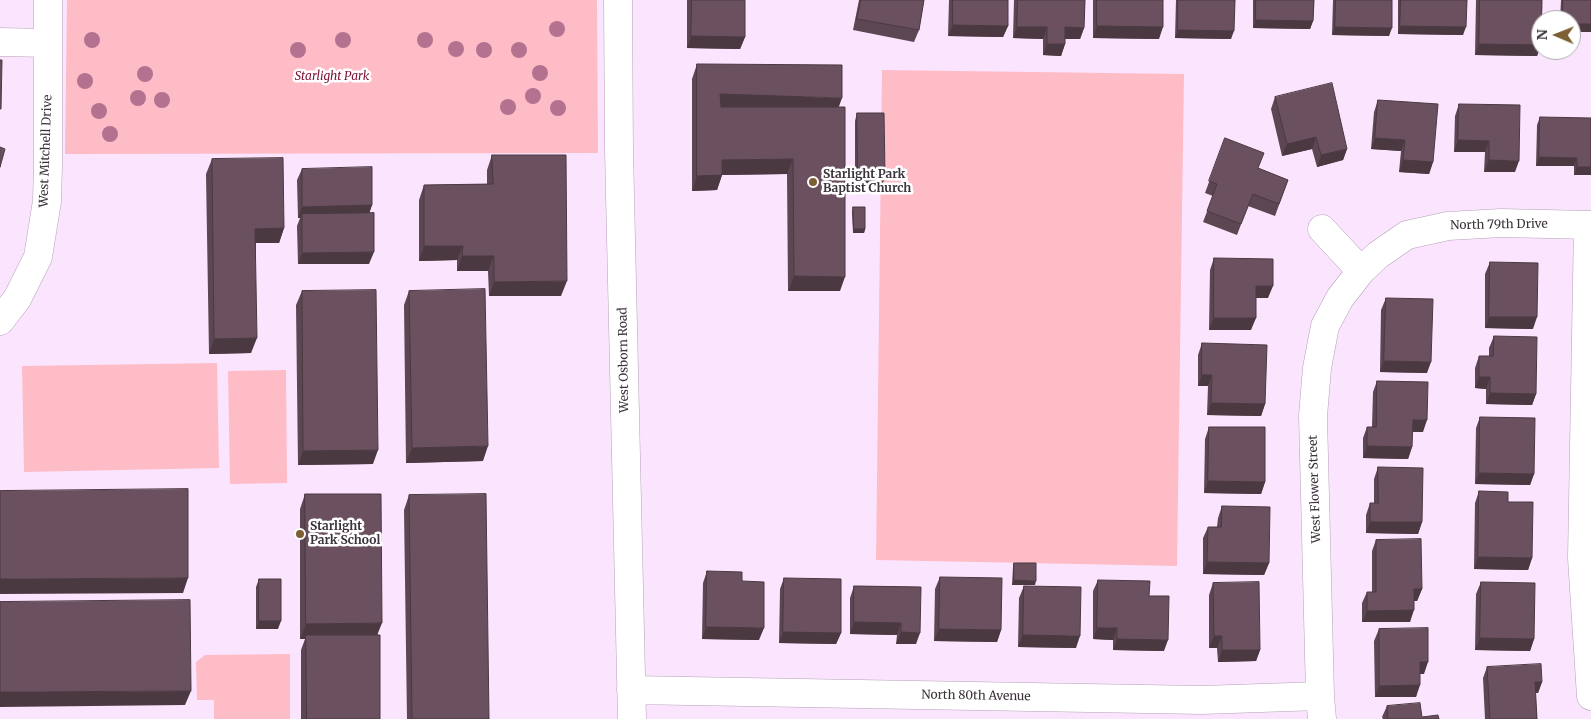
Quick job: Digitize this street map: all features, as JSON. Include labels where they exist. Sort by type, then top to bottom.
[{"type":"street","name":"West Mitchell Drive","points":[[0,321],[17,299],[38,257],[47,201],[48,0]]},
{"type":"street","name":"West Osborn Road","points":[[618,0],[619,151],[632,719]]},
{"type":"street","points":[[0,42],[48,43]]},
{"type":"street","name":"North 79th Drive","points":[[1361,271],[1378,255],[1408,235],[1448,226],[1501,223],[1590,225]]},
{"type":"street","points":[[1590,225],[1582,558],[1591,696]]},
{"type":"street","points":[[1322,229],[1361,271]]},
{"type":"street","name":"West Flower Street","points":[[1321,708],[1313,416],[1317,368],[1325,326],[1340,298],[1361,271]]},
{"type":"street","name":"North 80th Avenue","points":[[631,690],[1202,700],[1321,708]]},
{"type":"green space","name":"Starlight Park","points":[[67,0],[597,0],[598,153],[65,154]]},
{"type":"green space","points":[[882,70],[1184,74],[1177,566],[876,560]]},
{"type":"green space","points":[[217,363],[219,468],[24,472],[22,366]]},
{"type":"green space","points":[[286,370],[287,483],[230,484],[228,371]]},
{"type":"green space","points":[[290,654],[290,719],[214,719],[214,700],[197,700],[196,662],[205,655]]},
{"type":"building","points":[[692,0],[745,0],[745,37],[691,36]]},
{"type":"building","points":[[861,0],[924,0],[919,30],[857,19]]},
{"type":"building","points":[[953,0],[1008,0],[1008,26],[953,25]]},
{"type":"building","points":[[1018,0],[1085,0],[1084,28],[1065,27],[1065,44],[1047,44],[1047,27],[1017,27]]},
{"type":"building","points":[[1097,0],[1163,0],[1163,27],[1097,26]]},
{"type":"building","points":[[1178,0],[1235,0],[1234,31],[1178,30]]},
{"type":"building","points":[[1256,0],[1314,0],[1313,21],[1256,20]]},
{"type":"building","points":[[1336,0],[1392,0],[1392,28],[1335,27]]},
{"type":"building","points":[[1401,0],[1467,0],[1466,27],[1400,26]]},
{"type":"building","points":[[1480,0],[1542,0],[1542,10],[1531,10],[1531,45],[1479,44]]},
{"type":"building","points":[[1563,0],[1591,0],[1591,24],[1581,24],[1581,10],[1563,10]]},
{"type":"building","points":[[0,60],[2,60],[1,109],[0,109]]},
{"type":"building","name":"Starlight Park Baptist Church","points":[[697,64],[842,65],[842,98],[720,94],[721,107],[845,107],[845,277],[794,276],[793,159],[722,160],[722,175],[697,176]]},
{"type":"building","points":[[1332,83],[1347,149],[1321,155],[1316,137],[1287,144],[1275,97]]},
{"type":"building","points":[[1378,100],[1438,104],[1433,162],[1403,160],[1405,140],[1375,138]]},
{"type":"building","points":[[1459,104],[1520,105],[1519,161],[1489,160],[1489,141],[1458,140]]},
{"type":"building","points":[[857,113],[884,113],[885,177],[858,177]]},
{"type":"building","points":[[1540,117],[1591,118],[1591,167],[1577,167],[1577,158],[1539,157]]},
{"type":"building","points":[[1225,138],[1264,153],[1258,168],[1288,180],[1279,204],[1253,194],[1241,224],[1207,211],[1217,184],[1209,181]]},
{"type":"building","points":[[0,147],[5,149],[0,167]]},
{"type":"building","points":[[492,155],[566,155],[567,281],[494,282],[494,256],[462,256],[463,246],[424,246],[424,185],[493,184]]},
{"type":"building","points":[[283,158],[284,228],[255,229],[257,338],[214,339],[212,159]]},
{"type":"building","points":[[372,167],[372,205],[302,207],[302,169]]},
{"type":"building","points":[[853,207],[865,207],[865,229],[854,229]]},
{"type":"building","points":[[374,213],[374,252],[302,253],[302,214]]},
{"type":"building","points":[[1214,258],[1273,259],[1273,286],[1256,286],[1256,318],[1214,318]]},
{"type":"building","points":[[1490,262],[1538,263],[1537,317],[1489,317]]},
{"type":"building","points":[[485,289],[488,446],[412,448],[409,291]]},
{"type":"building","points":[[376,290],[378,450],[303,451],[302,291]]},
{"type":"building","points":[[1386,298],[1433,299],[1431,362],[1384,361]]},
{"type":"building","points":[[1494,336],[1537,337],[1536,394],[1490,393],[1490,377],[1479,377],[1479,356],[1493,356]]},
{"type":"building","points":[[1202,343],[1267,345],[1265,404],[1211,403],[1212,375],[1202,375]]},
{"type":"building","points":[[1377,381],[1428,382],[1427,420],[1413,420],[1412,447],[1367,446],[1367,427],[1376,427]]},
{"type":"building","points":[[1480,417],[1535,418],[1534,474],[1479,473]]},
{"type":"building","points":[[1209,427],[1265,427],[1265,482],[1208,481]]},
{"type":"building","points":[[1378,467],[1423,468],[1422,522],[1370,522],[1370,503],[1378,503]]},
{"type":"building","points":[[188,489],[188,578],[0,579],[0,491]]},
{"type":"building","points":[[1479,491],[1508,492],[1508,502],[1533,502],[1532,558],[1478,557]]},
{"type":"building","points":[[305,494],[381,494],[382,623],[306,624]]},
{"type":"building","points":[[486,494],[489,719],[412,719],[409,495]]},
{"type":"building","points":[[1222,506],[1270,507],[1269,563],[1207,562],[1208,527],[1221,527]]},
{"type":"building","points":[[1421,539],[1422,589],[1414,589],[1414,610],[1367,611],[1367,592],[1376,592],[1376,540]]},
{"type":"building","points":[[1014,563],[1036,563],[1036,581],[1014,580]]},
{"type":"building","points":[[707,571],[742,572],[742,581],[764,582],[764,628],[706,627]]},
{"type":"building","points":[[940,577],[1002,578],[1001,630],[939,629]]},
{"type":"building","points":[[784,578],[841,579],[841,633],[783,632]]},
{"type":"building","points":[[259,579],[281,579],[281,621],[259,621]]},
{"type":"building","points":[[1098,580],[1150,581],[1149,596],[1169,596],[1168,640],[1117,639],[1117,628],[1097,628]]},
{"type":"building","points":[[1259,582],[1260,650],[1222,650],[1222,636],[1214,636],[1213,583]]},
{"type":"building","points":[[1481,582],[1535,583],[1534,639],[1480,638]]},
{"type":"building","points":[[854,586],[921,587],[920,633],[901,632],[901,623],[854,622]]},
{"type":"building","points":[[1024,586],[1081,587],[1080,636],[1023,635]]},
{"type":"building","points":[[190,600],[191,691],[0,692],[0,602]]},
{"type":"building","points":[[1428,628],[1428,662],[1420,662],[1420,685],[1379,686],[1379,629]]},
{"type":"building","points":[[306,635],[380,635],[380,719],[307,719]]},
{"type":"building","points":[[1541,664],[1542,682],[1535,682],[1537,719],[1490,719],[1487,667]]},
{"type":"building","points":[[1420,703],[1422,717],[1438,715],[1439,719],[1388,719],[1387,706]]},
{"type":"place","name":"Starlight Park Baptist Church","points":[[813,182]]},
{"type":"place","name":"Starlight Park School","points":[[300,534]]}]
